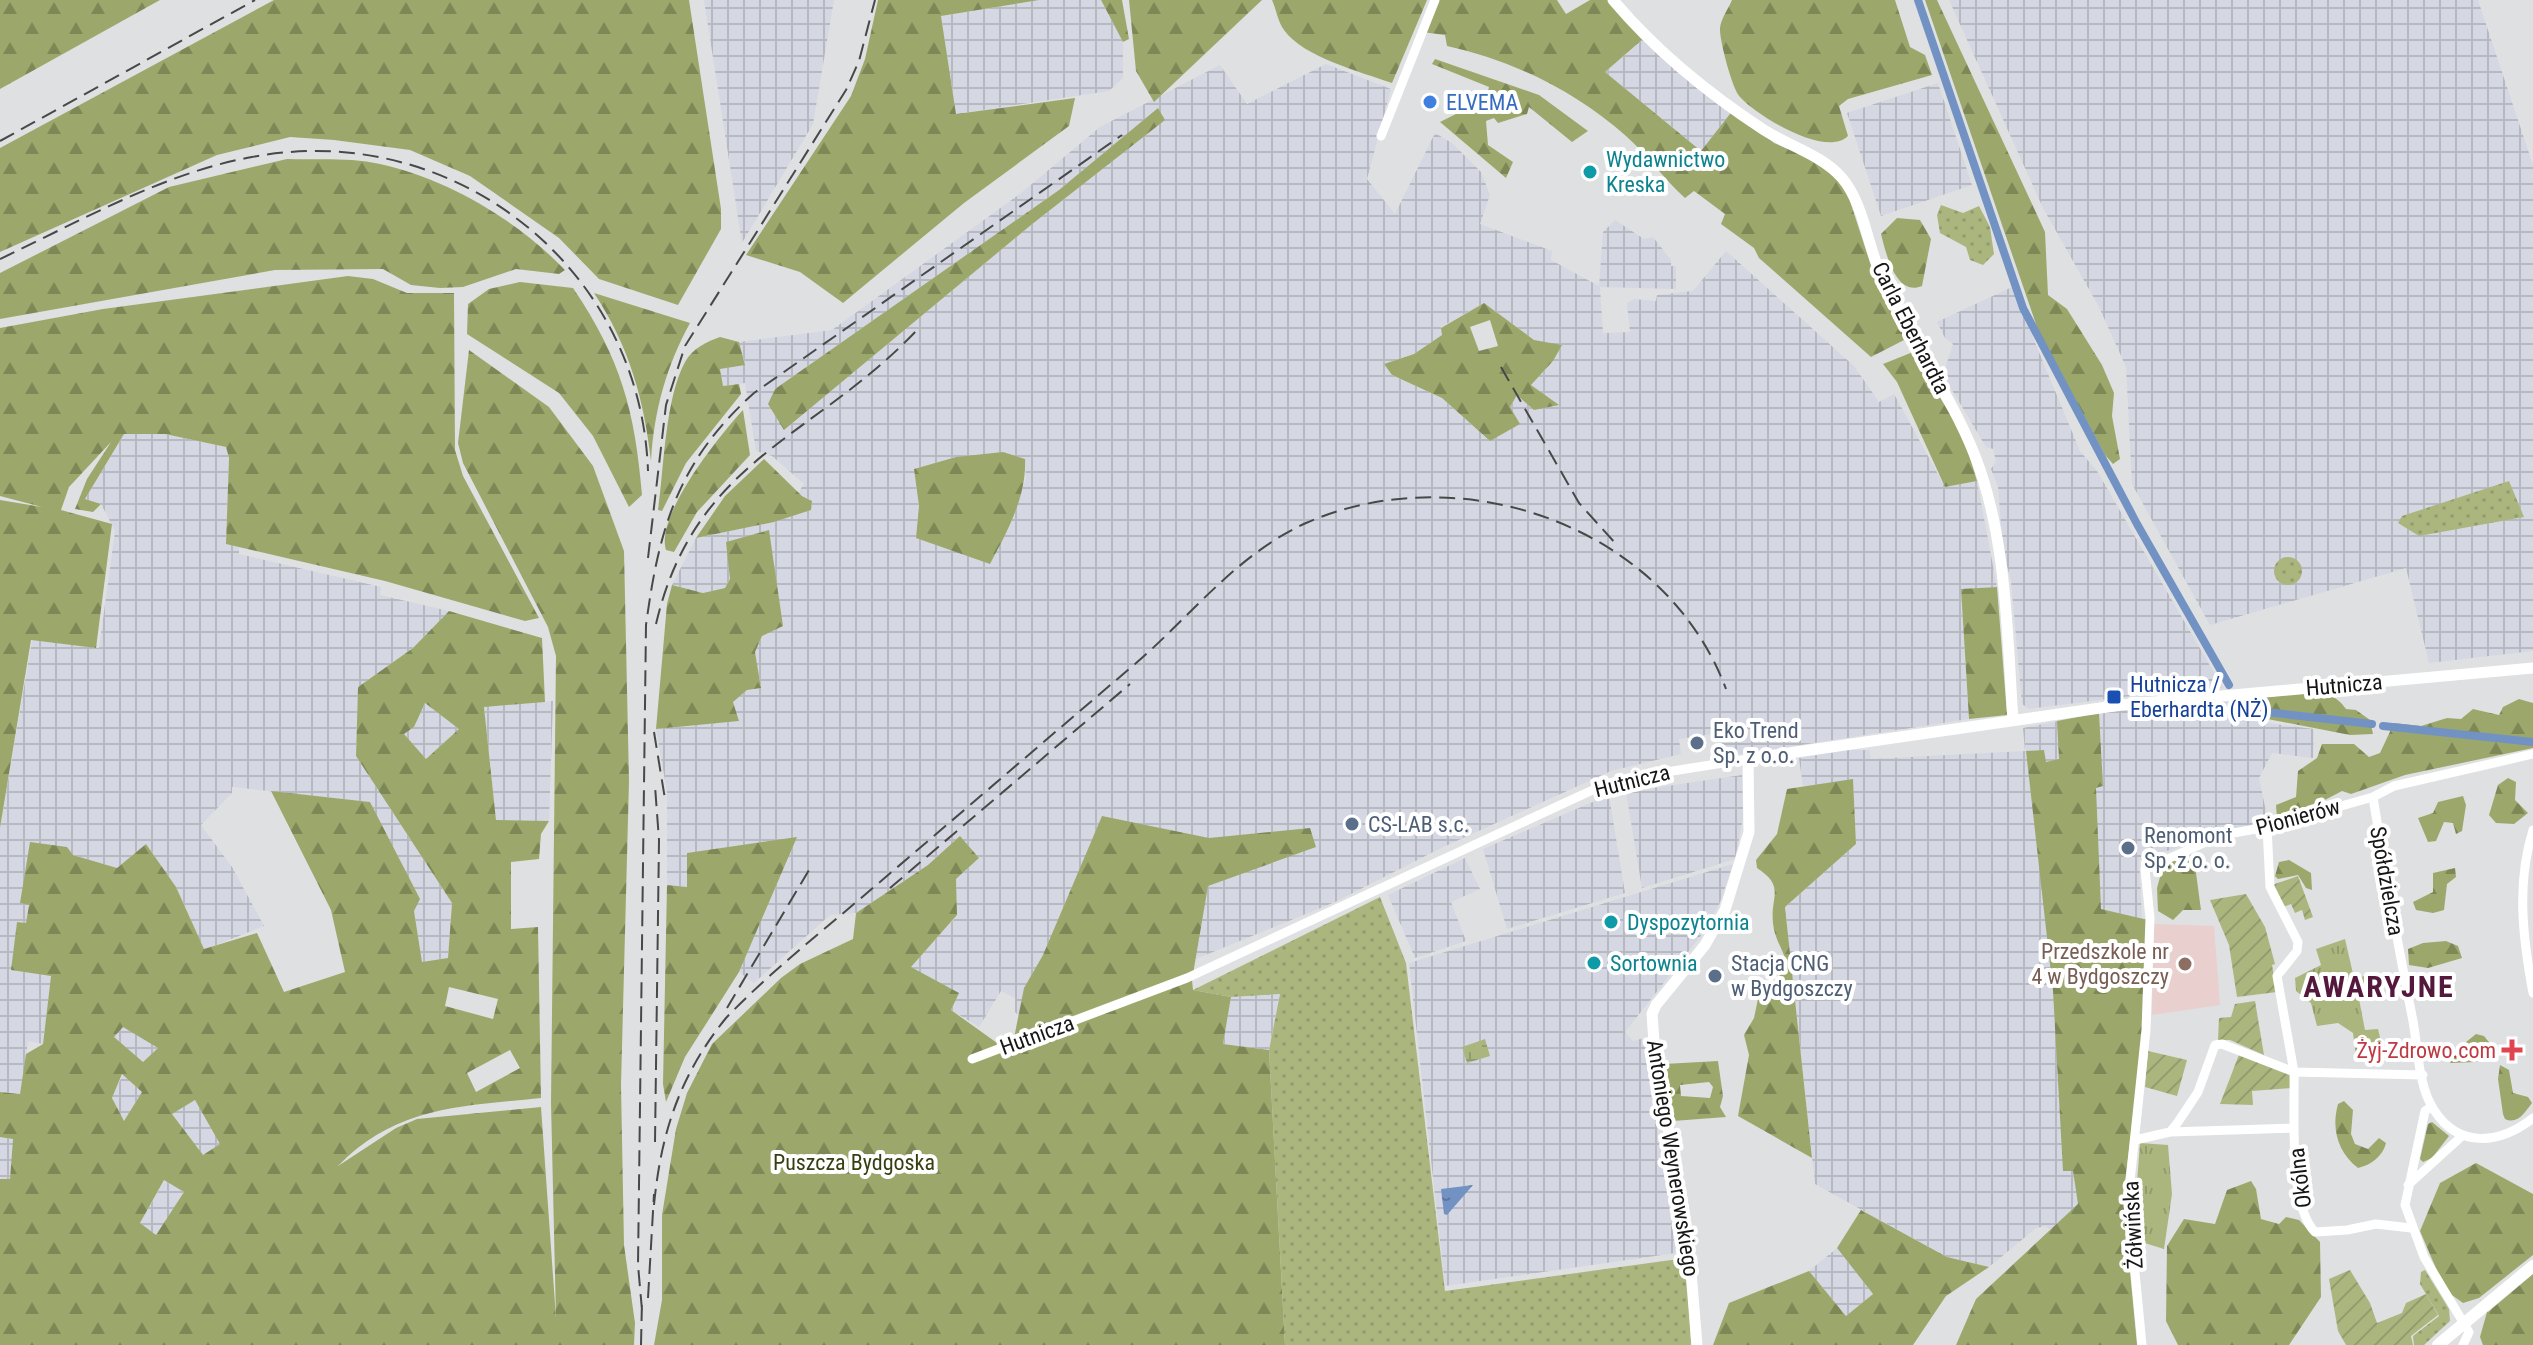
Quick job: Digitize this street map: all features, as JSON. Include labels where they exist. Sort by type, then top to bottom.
[{"type":"main road","points":[[2438,1345],[2533,1266]]},
{"type":"street","points":[[1381,136],[1435,0]]},
{"type":"street","name":"Carla Eberhardta","points":[[1613,0],[1645,38],[1744,117],[1782,142],[1819,159],[1841,176],[1852,193],[1880,274],[1966,434],[1981,473],[2000,566],[2013,720]]},
{"type":"street","name":"Hutnicza","points":[[972,1059],[1189,977],[1597,788],[1641,776],[2013,720],[2221,695],[2533,668]]},
{"type":"street","name":"Pionierów","points":[[2135,1140],[2144,1059],[2149,949],[2145,869],[2222,835],[2267,827],[2373,797],[2394,786],[2533,754]]},
{"type":"street","name":"Antoniego Weynerowskiego","points":[[1697,1345],[1690,1260],[1652,1014],[1722,919],[1749,832],[1748,759]]},
{"type":"street","name":"Spółdzielcza","points":[[2373,797],[2431,1107]]},
{"type":"street","name":"Okólna","points":[[2267,827],[2270,887],[2298,942],[2297,951],[2277,976],[2294,1072],[2294,1128],[2300,1208],[2315,1232],[2376,1224],[2411,1228]]},
{"type":"street","points":[[2533,830],[2525,856],[2522,911],[2533,993]]},
{"type":"street","points":[[2170,1132],[2198,1092],[2215,1045],[2294,1072],[2423,1075]]},
{"type":"street","points":[[2463,1345],[2469,1332],[2445,1294],[2411,1228],[2405,1205],[2425,1111],[2431,1107],[2462,1136],[2498,1139],[2533,1118]]},
{"type":"street","points":[[2135,1140],[2170,1132],[2294,1128]]},
{"type":"street","points":[[2408,1185],[2462,1136]]},
{"type":"street","name":"Żółwińska","points":[[2135,1140],[2128,1200],[2142,1345]]},
{"type":"shaded area","points":[[704,0],[834,0],[813,124],[742,243]]},
{"type":"shaded area","points":[[1039,0],[1101,0],[1123,42],[1123,78],[1109,91],[956,114],[941,16]]},
{"type":"shaded area","points":[[1949,0],[2478,0],[2533,165],[2533,651],[2429,663],[2406,568],[2210,625],[2132,484],[2126,367],[2099,307],[2043,208]]},
{"type":"shaded area","points":[[1643,39],[1733,110],[1701,151],[1605,72]]},
{"type":"shaded area","points":[[1326,64],[1391,89],[1367,179],[1395,214],[1435,133],[1452,143],[1481,172],[1490,195],[1480,224],[1552,251],[1551,260],[1599,286],[1603,232],[1615,220],[1644,239],[1653,237],[1671,260],[1671,266],[1676,266],[1676,289],[1600,287],[1603,333],[1630,332],[1627,303],[1634,299],[1656,301],[1657,295],[1693,291],[1726,251],[1854,366],[1879,402],[1894,394],[1945,487],[1977,481],[1997,587],[1961,590],[1969,719],[1722,757],[1720,733],[1679,739],[1681,754],[1611,771],[1441,848],[1335,902],[1030,1027],[1015,1012],[1015,998],[1001,991],[979,1027],[951,1010],[958,993],[910,967],[957,916],[956,879],[979,858],[960,837],[928,865],[856,913],[830,915],[754,983],[739,972],[762,912],[687,854],[687,887],[667,885],[667,792],[656,729],[739,721],[733,702],[747,690],[761,688],[755,652],[762,636],[730,579],[725,588],[703,593],[672,585],[696,538],[774,522],[811,509],[812,501],[798,493],[804,484],[772,456],[756,451],[745,383],[722,386],[720,369],[745,364],[739,342],[832,330],[1021,193],[1100,127],[1220,65],[1247,104]],"holes":[[[1158,109],[1164,120],[1031,225],[784,429],[775,389],[1059,190]],[[1484,303],[1534,340],[1553,361],[1531,385],[1558,405],[1517,395],[1490,441],[1442,398],[1392,375],[1384,364],[1414,354],[1442,335],[1441,327]],[[956,457],[1025,459],[1026,478],[1008,531],[916,538],[919,506],[914,469]]]},
{"type":"shaded area","points":[[1938,83],[1972,185],[1881,216],[1847,113]]},
{"type":"shaded area","points":[[2012,287],[2080,451],[2097,471],[2223,688],[2183,693],[2182,690],[2164,692],[2163,685],[2147,686],[2146,690],[2131,692],[2131,696],[2029,709],[2022,704],[2011,581],[2003,551],[1998,487],[1991,469],[1996,461],[1993,449],[1986,447],[1943,375],[1953,344],[1945,338],[1937,322]]},
{"type":"shaded area","points":[[124,434],[165,434],[226,447],[229,458],[226,543],[239,547],[239,554],[381,587],[380,595],[449,611],[413,648],[358,687],[356,756],[452,903],[448,958],[422,963],[414,911],[370,802],[232,787],[232,793],[201,825],[232,867],[264,926],[204,950],[176,887],[146,844],[117,868],[73,855],[21,903],[29,904],[26,923],[18,922],[11,970],[51,975],[43,1044],[28,1041],[21,1094],[0,1092],[0,828],[32,640],[99,648],[115,531],[101,504],[85,499]]},
{"type":"shaded area","points":[[553,701],[549,821],[496,821],[484,706]]},
{"type":"shaded area","points":[[2232,701],[2233,713],[2244,720],[2314,729],[2313,758],[2272,753],[2259,778],[2268,821],[2190,838],[2186,845],[2139,860],[2142,918],[2148,920],[2123,1198],[2051,1231],[2046,1226],[2036,1228],[1989,1267],[1947,1257],[1815,1184],[1785,907],[1856,844],[1853,780],[1803,787],[1799,758],[1849,750],[1869,750],[1871,759],[2025,751],[2023,728],[2099,713],[2162,707],[2163,719],[2183,718],[2184,706]]},
{"type":"shaded area","points":[[425,703],[460,729],[426,759],[403,734],[414,727]]},
{"type":"shaded area","points":[[1742,775],[1743,818],[1735,859],[1642,888],[1626,792]]},
{"type":"shaded area","points":[[1609,795],[1625,893],[1507,929],[1483,849]]},
{"type":"shaded area","points":[[1465,858],[1480,889],[1451,902],[1466,941],[1415,958],[1388,895]]},
{"type":"shaded area","points":[[1733,864],[1719,905],[1700,937],[1625,1032],[1633,1041],[1644,1038],[1676,1253],[1445,1286],[1409,963]]},
{"type":"shaded area","name":"Przedszkole nr 4 w Bydgoszczy","points":[[2153,924],[2214,926],[2220,1005],[2152,1015]]},
{"type":"shaded area","points":[[1280,993],[1269,1050],[1223,1044],[1231,997]]},
{"type":"shaded area","points":[[122,1027],[158,1048],[143,1063],[113,1037]]},
{"type":"shaded area","points":[[123,1074],[142,1092],[124,1122],[112,1098]]},
{"type":"shaded area","points":[[195,1099],[221,1144],[202,1156],[172,1113]]},
{"type":"shaded area","points":[[0,1137],[14,1139],[10,1180],[0,1179]]},
{"type":"shaded area","points":[[165,1179],[184,1192],[156,1236],[140,1223]]},
{"type":"shaded area","points":[[1837,1248],[1873,1294],[1846,1316],[1809,1271]]},
{"type":"green space","points":[[0,0],[160,0],[0,89]]},
{"type":"green space","points":[[274,0],[689,0],[721,209],[721,229],[678,305],[599,279],[559,238],[470,176],[410,150],[334,140],[290,137],[217,155],[0,252],[0,148]]},
{"type":"green space","points":[[878,0],[1039,0],[941,16],[956,114],[1075,98],[1069,126],[964,203],[843,303],[800,272],[746,255],[851,96],[865,59]]},
{"type":"green space","points":[[1101,0],[1122,0],[1129,39],[1123,42]]},
{"type":"green space","points":[[1129,0],[1262,0],[1154,102],[1136,71]]},
{"type":"green space","points":[[1272,0],[1427,0],[1392,83],[1318,56],[1293,40],[1284,30]]},
{"type":"green space","points":[[1436,0],[1557,0],[1566,14],[1590,0],[1609,0],[1643,39],[1605,72],[1701,151],[1733,110],[1774,143],[1823,163],[1847,192],[1877,284],[1906,339],[1871,357],[1759,258],[1754,248],[1721,224],[1725,214],[1694,191],[1685,198],[1634,143],[1586,105],[1520,69],[1447,46],[1445,35],[1422,32]]},
{"type":"green space","points":[[1732,0],[1895,0],[1910,47],[1925,55],[1932,75],[1848,99],[1839,106],[1848,136],[1838,141],[1824,142],[1792,132],[1749,105],[1733,84],[1720,34],[1722,21]]},
{"type":"green space","points":[[1925,0],[1937,0],[2045,232],[2048,295],[2067,309],[2102,365],[2114,393],[2112,416],[2120,459],[2113,464],[2105,455],[2038,330]]},
{"type":"green space","points":[[1435,59],[1539,95],[1588,131],[1572,142],[1529,107],[1527,114],[1498,123],[1494,118],[1486,121],[1488,145],[1513,162],[1506,178],[1440,122],[1486,99],[1489,87],[1432,64]]},
{"type":"green space","points":[[1158,108],[1165,120],[1031,225],[784,430],[768,404],[775,389],[1059,190]]},
{"type":"green space","points":[[287,159],[369,162],[431,180],[503,218],[565,270],[559,274],[516,269],[463,287],[440,288],[411,285],[383,269],[275,270],[0,319],[0,273],[169,187]]},
{"type":"green space","points":[[1941,205],[1963,213],[1979,206],[1990,227],[1994,254],[1983,265],[1970,260],[1966,247],[1940,233],[1937,215]]},
{"type":"green space","points":[[1897,218],[1920,220],[1931,239],[1922,286],[1913,288],[1905,285],[1889,262],[1881,234]]},
{"type":"green space","points":[[348,276],[373,279],[407,293],[454,293],[455,450],[463,476],[539,618],[525,621],[385,581],[226,544],[229,458],[226,447],[165,434],[124,434],[85,499],[101,504],[93,512],[75,509],[87,479],[111,442],[69,487],[61,510],[112,524],[96,648],[31,640],[0,828],[0,500],[42,507],[0,496],[0,328],[103,309]]},
{"type":"green space","points":[[520,282],[573,288],[603,338],[623,387],[635,437],[642,495],[629,507],[593,436],[559,393],[467,334],[468,304],[489,289]]},
{"type":"green space","points":[[594,293],[690,323],[674,356],[663,390],[651,461],[644,416],[626,353]]},
{"type":"green space","points":[[1484,303],[1534,340],[1562,345],[1553,361],[1531,385],[1559,405],[1534,410],[1517,395],[1510,407],[1520,424],[1490,441],[1442,398],[1392,375],[1384,364],[1414,354],[1442,335],[1441,328]],"holes":[[[1490,320],[1498,346],[1479,351],[1470,327]]]},
{"type":"green space","points":[[720,337],[739,342],[745,365],[720,369],[723,386],[739,384],[741,394],[686,463],[662,511],[658,510],[669,414],[678,377],[692,353]]},
{"type":"green space","points":[[469,350],[549,407],[593,466],[624,551],[629,781],[621,1085],[624,1245],[635,1323],[634,1345],[0,1345],[0,1179],[10,1179],[13,1139],[0,1137],[0,1092],[20,1094],[26,1054],[43,1044],[51,976],[11,970],[17,922],[26,923],[29,905],[20,903],[30,842],[67,847],[73,855],[117,868],[146,844],[176,887],[204,949],[257,933],[284,992],[345,972],[331,910],[271,791],[370,802],[420,899],[414,911],[422,962],[448,958],[452,903],[356,756],[358,687],[413,648],[449,611],[542,638],[545,702],[484,707],[496,820],[549,821],[541,834],[539,859],[511,862],[511,929],[538,927],[541,1098],[458,1107],[407,1120],[360,1146],[338,1166],[396,1128],[417,1119],[541,1107],[556,1318],[551,1103],[556,656],[548,627],[463,463],[458,443]],"holes":[[[425,703],[459,729],[426,759],[404,734],[414,727]],[[449,987],[498,999],[493,1019],[445,1006]],[[123,1027],[158,1048],[143,1062],[114,1037]],[[510,1050],[520,1068],[476,1092],[467,1073]],[[122,1074],[142,1092],[124,1121],[112,1098]],[[195,1100],[220,1144],[203,1155],[172,1114]],[[164,1180],[184,1192],[156,1235],[140,1223]]]},
{"type":"green space","points":[[1913,352],[1964,438],[1977,481],[1945,487],[1897,382],[1883,364]]},
{"type":"green space","points":[[743,410],[750,455],[697,512],[674,552],[666,550],[665,535],[679,497],[706,456]]},
{"type":"green space","points":[[1003,452],[1025,459],[1025,473],[1015,513],[990,564],[916,538],[919,506],[914,469],[956,457]]},
{"type":"green space","points":[[764,459],[802,496],[812,501],[811,510],[774,522],[696,538],[725,496]]},
{"type":"green space","points":[[2509,481],[2524,517],[2419,536],[2398,523],[2402,516]]},
{"type":"green space","points":[[769,530],[783,626],[762,636],[755,652],[761,688],[747,690],[733,702],[739,721],[656,729],[667,604],[672,585],[703,593],[725,588],[730,579],[726,542]]},
{"type":"green space","points":[[2288,557],[2298,561],[2302,571],[2298,581],[2288,585],[2278,581],[2274,571],[2278,561]]},
{"type":"green space","points":[[1997,587],[2007,715],[1969,719],[1961,589]]},
{"type":"green space","points":[[2298,694],[2331,696],[2346,709],[2356,710],[2370,720],[2373,734],[2350,735],[2252,716],[2242,710],[2244,699]]},
{"type":"green space","points":[[2519,699],[2533,703],[2533,748],[2405,775],[2351,794],[2342,791],[2306,810],[2277,819],[2276,805],[2296,797],[2298,771],[2317,758],[2322,744],[2354,744],[2369,757],[2380,753],[2394,723],[2421,726],[2447,718],[2461,719],[2473,709],[2499,715],[2503,707]]},
{"type":"green space","points":[[2099,713],[2103,786],[2096,788],[2101,909],[2148,920],[2142,1047],[2123,1198],[2137,1345],[1956,1345],[1976,1299],[2078,1204],[2073,1171],[2063,1171],[2053,991],[2026,751],[2044,750],[2046,762],[2059,759],[2057,721]]},
{"type":"green space","points":[[2508,778],[2516,782],[2515,800],[2528,813],[2514,824],[2496,823],[2489,815],[2498,785]]},
{"type":"green space","points":[[1853,779],[1856,844],[1785,907],[1812,1158],[1738,1116],[1749,1055],[1744,1035],[1754,1018],[1760,989],[1774,981],[1786,966],[1773,923],[1774,887],[1757,868],[1756,860],[1777,834],[1787,789]]},
{"type":"green space","points":[[2463,796],[2466,805],[2462,831],[2456,834],[2453,823],[2444,822],[2436,841],[2428,842],[2418,818],[2433,813],[2438,802]]},
{"type":"green space","name":"Puszcza Bydgoska","points":[[1102,816],[1209,838],[1310,828],[1316,847],[1208,886],[1192,980],[1193,990],[1231,997],[1223,1044],[1269,1050],[1285,1345],[654,1345],[662,1300],[662,1215],[676,1129],[687,1093],[712,1044],[781,978],[800,964],[853,939],[856,913],[928,865],[960,836],[979,858],[956,879],[957,915],[911,967],[959,993],[951,1010],[1011,1053],[1024,988],[1043,955]]},
{"type":"green space","points":[[797,837],[739,972],[685,1057],[666,1102],[663,1084],[667,885],[687,887],[687,853]]},
{"type":"green space","points":[[2190,855],[2194,858],[2201,910],[2183,910],[2173,920],[2158,911],[2157,888],[2163,866],[2180,856]]},
{"type":"green space","points":[[2289,860],[2311,873],[2312,890],[2306,888],[2298,875],[2278,879],[2275,876],[2279,862]]},
{"type":"green space","points":[[2455,868],[2456,877],[2447,884],[2444,910],[2433,913],[2416,910],[2413,902],[2433,892],[2433,873]]},
{"type":"green space","points":[[2298,876],[2313,917],[2305,920],[2302,910],[2295,913],[2291,904],[2283,907],[2272,885]]},
{"type":"green space","points":[[2246,894],[2265,927],[2275,964],[2272,965],[2277,992],[2237,997],[2229,945],[2210,900]]},
{"type":"green space","points":[[1380,897],[1406,963],[1445,1291],[1686,1258],[1691,1345],[1285,1345],[1269,1050],[1280,994],[1231,997],[1193,990]]},
{"type":"green space","points":[[2345,939],[2354,978],[2371,975],[2376,995],[2359,999],[2365,1030],[2378,1029],[2383,1050],[2356,1056],[2353,1033],[2338,1023],[2317,1026],[2311,1003],[2296,991],[2295,978],[2321,965],[2316,949]]},
{"type":"green space","points":[[2446,941],[2458,946],[2462,958],[2428,968],[2409,965],[2408,949],[2423,943]]},
{"type":"green space","points":[[2255,1001],[2264,1055],[2230,1040],[2218,1040],[2219,1018],[2231,1017],[2235,1004]]},
{"type":"green space","points":[[2476,1034],[2484,1036],[2492,1046],[2488,1057],[2476,1062],[2450,1063],[2461,1046]]},
{"type":"green space","points":[[1485,1039],[1490,1056],[1467,1063],[1462,1047]]},
{"type":"green space","points":[[2148,1051],[2187,1060],[2177,1096],[2145,1087]]},
{"type":"green space","points":[[2240,1052],[2292,1072],[2292,1088],[2252,1091],[2253,1105],[2220,1104]]},
{"type":"green space","points":[[1718,1061],[1723,1096],[1720,1107],[1726,1117],[1673,1121],[1664,1064]],"holes":[[[1709,1082],[1713,1087],[1710,1098],[1681,1096],[1680,1085]]]},
{"type":"green space","points":[[2500,1065],[2509,1070],[2513,1093],[2528,1097],[2532,1103],[2521,1117],[2514,1120],[2505,1119],[2503,1114],[2498,1079]]},
{"type":"green space","points":[[2344,1101],[2353,1110],[2351,1134],[2355,1144],[2368,1149],[2379,1138],[2386,1143],[2376,1159],[2358,1168],[2345,1155],[2336,1131],[2338,1104]]},
{"type":"green space","points":[[2432,1122],[2449,1136],[2432,1158],[2423,1162],[2420,1159],[2428,1124]]},
{"type":"green space","points":[[2140,1143],[2168,1145],[2172,1194],[2164,1249],[2138,1241],[2135,1209]]},
{"type":"green space","points":[[2476,1163],[2533,1194],[2533,1255],[2479,1298],[2463,1303],[2449,1293],[2441,1280],[2420,1231],[2440,1183]]},
{"type":"green space","points":[[2251,1181],[2256,1189],[2261,1219],[2279,1224],[2286,1217],[2299,1220],[2320,1242],[2321,1297],[2289,1345],[2178,1345],[2166,1321],[2167,1246],[2184,1219],[2215,1224],[2227,1190]]},
{"type":"green space","points":[[1861,1210],[1947,1257],[1989,1267],[1946,1296],[1913,1345],[1713,1345],[1729,1303],[1809,1271],[1846,1316],[1873,1294],[1837,1248]]},
{"type":"green space","points":[[2350,1270],[2370,1303],[2377,1323],[2402,1313],[2406,1303],[2426,1294],[2438,1315],[2411,1336],[2413,1345],[2346,1345],[2338,1331],[2329,1279]]},
{"type":"green space","points":[[2425,1270],[2449,1309],[2450,1321],[2424,1345],[2414,1345],[2413,1336],[2439,1316],[2420,1284],[2421,1272]]},
{"type":"green space","points":[[2533,1274],[2533,1345],[2483,1345],[2480,1337],[2487,1312],[2479,1298],[2488,1312]]},
{"type":"water","points":[[1473,1185],[1447,1215],[1444,1214],[1441,1189]]},
{"type":"waterway","points":[[1918,0],[2023,308],[2137,524],[2229,685]]},
{"type":"waterway","points":[[2236,699],[2247,710],[2372,724]]},
{"type":"waterway","points":[[2383,726],[2533,742]]},
{"type":"railway","points":[[0,141],[255,0]]},
{"type":"railway","points":[[648,558],[666,405],[685,346],[846,90],[859,61],[875,0]]},
{"type":"railway","points":[[642,1310],[638,1265],[646,625],[658,557],[676,498],[707,444],[754,393],[1122,135]]},
{"type":"railway","points":[[0,259],[155,186],[219,164],[252,157],[326,151],[397,161],[463,186],[522,223],[572,272],[611,330],[637,397],[648,471]]},
{"type":"railway","points":[[656,624],[674,568],[699,523],[729,487],[762,456],[878,367],[917,330]]},
{"type":"railway","points":[[1501,367],[1579,503],[1616,544]]},
{"type":"railway","points":[[654,1205],[662,1153],[675,1106],[696,1061],[726,1018],[798,951],[1135,664],[1236,569],[1258,551],[1306,523],[1366,504],[1428,497],[1491,503],[1551,519],[1607,547],[1656,585],[1697,632],[1726,689]]},
{"type":"railway","points":[[890,888],[1130,684]]},
{"type":"railway","points":[[654,732],[665,799]]},
{"type":"railway","points":[[655,786],[659,840],[655,1142]]},
{"type":"railway","points":[[727,1008],[809,870]]},
{"type":"railway","points":[[648,1298],[654,1194]]},
{"type":"railway","points":[[641,1345],[642,1300]]},
{"type":"place","name":"ELVEMA","points":[[1430,102]]},
{"type":"place","name":"Wydawnictwo Kreska","points":[[1590,172]]},
{"type":"place","name":"Hutnicza / Eberhardta (NŻ)","points":[[2114,697]]},
{"type":"place","name":"Eko Trend Sp. z o.o.","points":[[1697,743]]},
{"type":"place","name":"CS-LAB s.c.","points":[[1352,824]]},
{"type":"place","name":"Renomont Sp. z o. o.","points":[[2128,848]]},
{"type":"place","name":"Dyspozytornia","points":[[1611,922]]},
{"type":"place","name":"Sortownia","points":[[1594,963]]},
{"type":"place","name":"Przedszkole nr 4 w Bydgoszczy","points":[[2185,964]]},
{"type":"place","name":"Stacja CNG w Bydgoszczy","points":[[1715,976]]},
{"type":"place","name":"Żyj-Zdrowo.com","points":[[2512,1050]]},
{"type":"district","name":"AWARYJNE","points":[[2379,986]]}]
